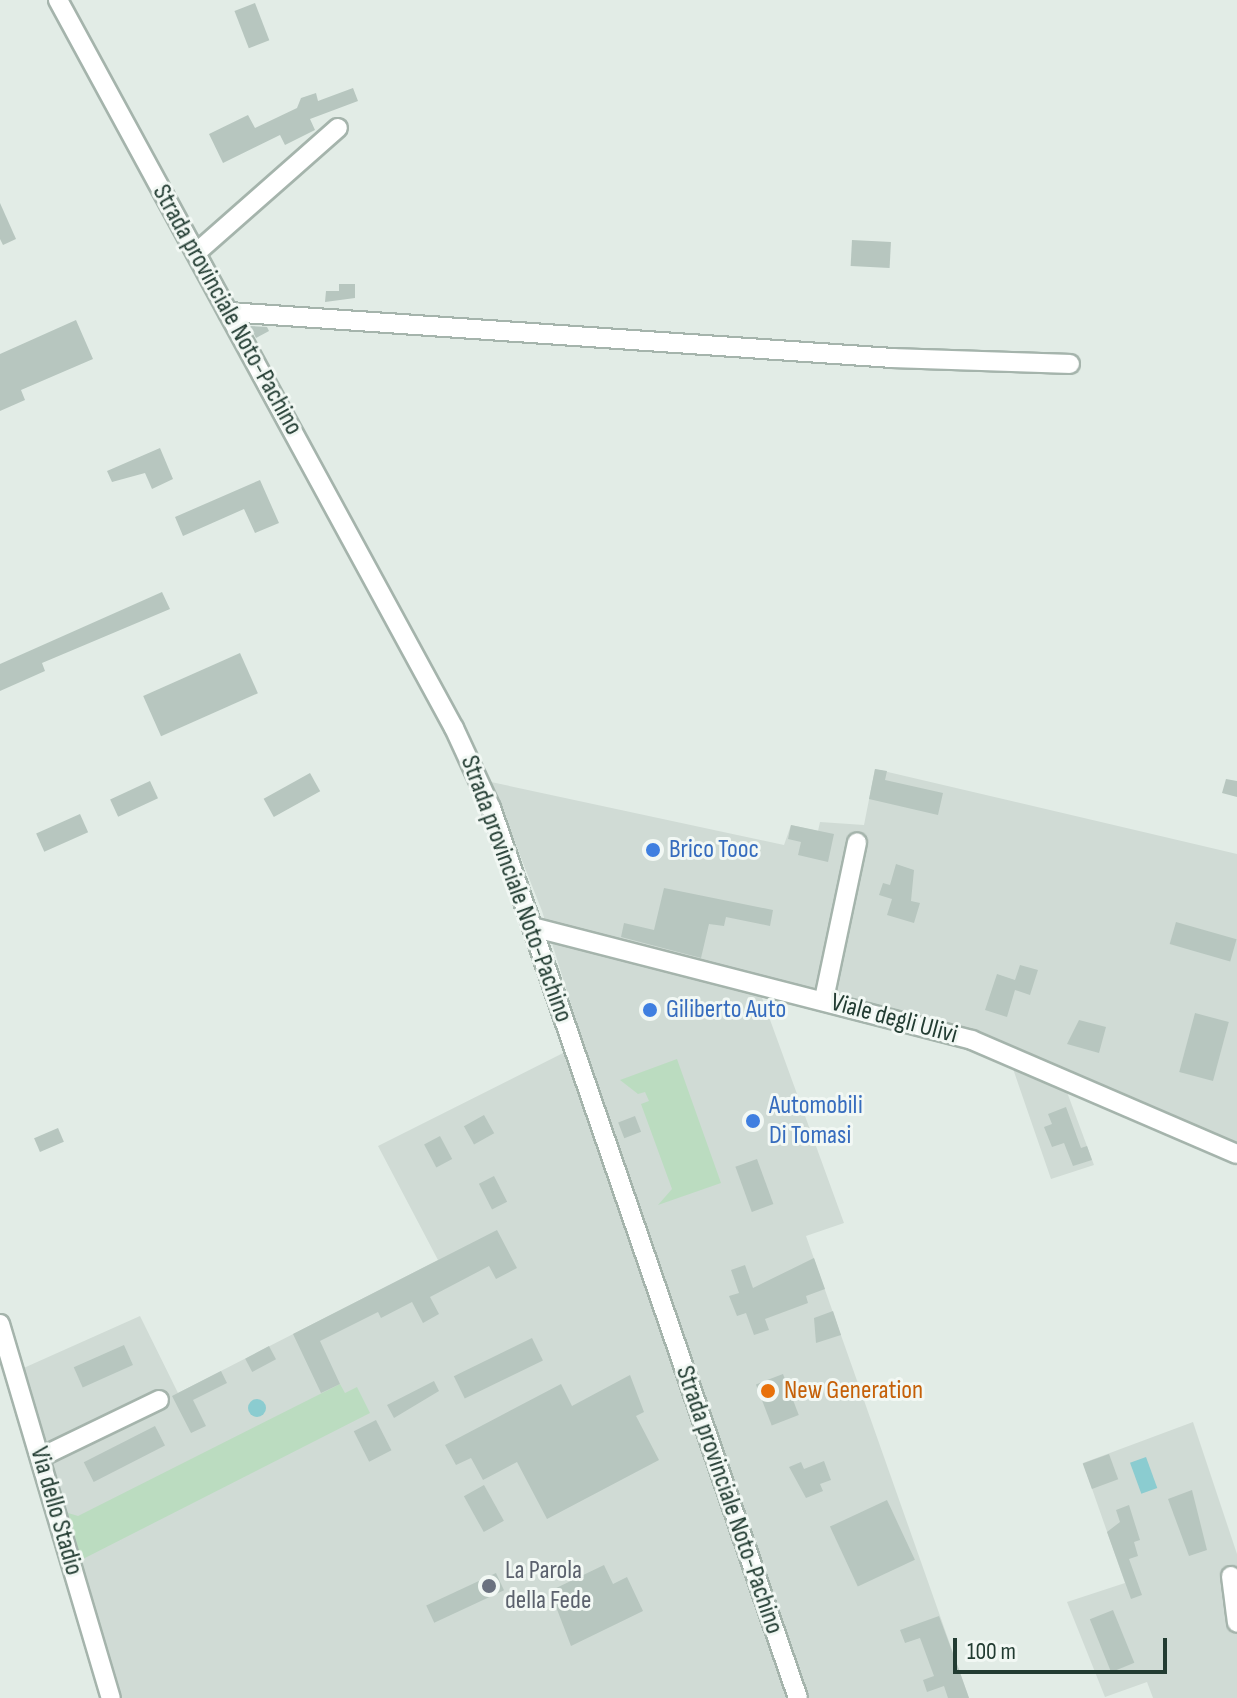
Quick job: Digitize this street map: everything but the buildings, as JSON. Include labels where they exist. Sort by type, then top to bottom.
[{"type":"street","name":"Strada provinciale Noto-Pachino","points":[[58,0],[454,728],[536,928],[798,1698]]},
{"type":"street","points":[[196,253],[338,128]]},
{"type":"street","points":[[228,312],[893,358],[1070,364]]},
{"type":"street","points":[[824,999],[857,842]]},
{"type":"street","name":"Viale degli Ulivi","points":[[536,928],[824,999],[972,1040],[1237,1154]]},
{"type":"street","name":"Via dello Stadio","points":[[0,1324],[111,1698]]},
{"type":"street","points":[[41,1457],[159,1400]]},
{"type":"street","points":[[1231,1576],[1237,1623]]},
{"type":"shaded area","points":[[875,769],[1237,854],[1237,1162],[1064,1084],[1094,1165],[1051,1179],[1010,1060],[761,995],[844,1223],[806,1236],[969,1698],[102,1698],[8,1375],[140,1316],[178,1393],[438,1260],[378,1146],[583,1043],[542,911],[491,782],[784,845],[791,825],[818,831],[820,822],[864,825]]},
{"type":"shaded area","points":[[1193,1422],[1237,1554],[1237,1698],[1153,1698],[1147,1682],[1105,1697],[1067,1602],[1125,1583],[1083,1463]]},
{"type":"green space","points":[[677,1059],[721,1183],[658,1205],[672,1189],[641,1104],[649,1101],[645,1092],[638,1094],[620,1080]]},
{"type":"green space","points":[[340,1384],[345,1393],[357,1387],[370,1413],[81,1560],[68,1513],[78,1516]]},
{"type":"water","points":[[253,1399],[261,1399],[266,1408],[264,1415],[253,1417],[248,1412],[248,1404]]},
{"type":"water","points":[[1146,1457],[1157,1488],[1141,1494],[1130,1463]]},
{"type":"place","name":"Brico Tooc","points":[[653,850]]},
{"type":"place","name":"Giliberto Auto","points":[[650,1010]]},
{"type":"place","name":"Automobili Di Tomasi","points":[[753,1121]]},
{"type":"place","name":"New Generation","points":[[768,1391]]},
{"type":"place","name":"La Parola della Fede","points":[[489,1586]]}]
